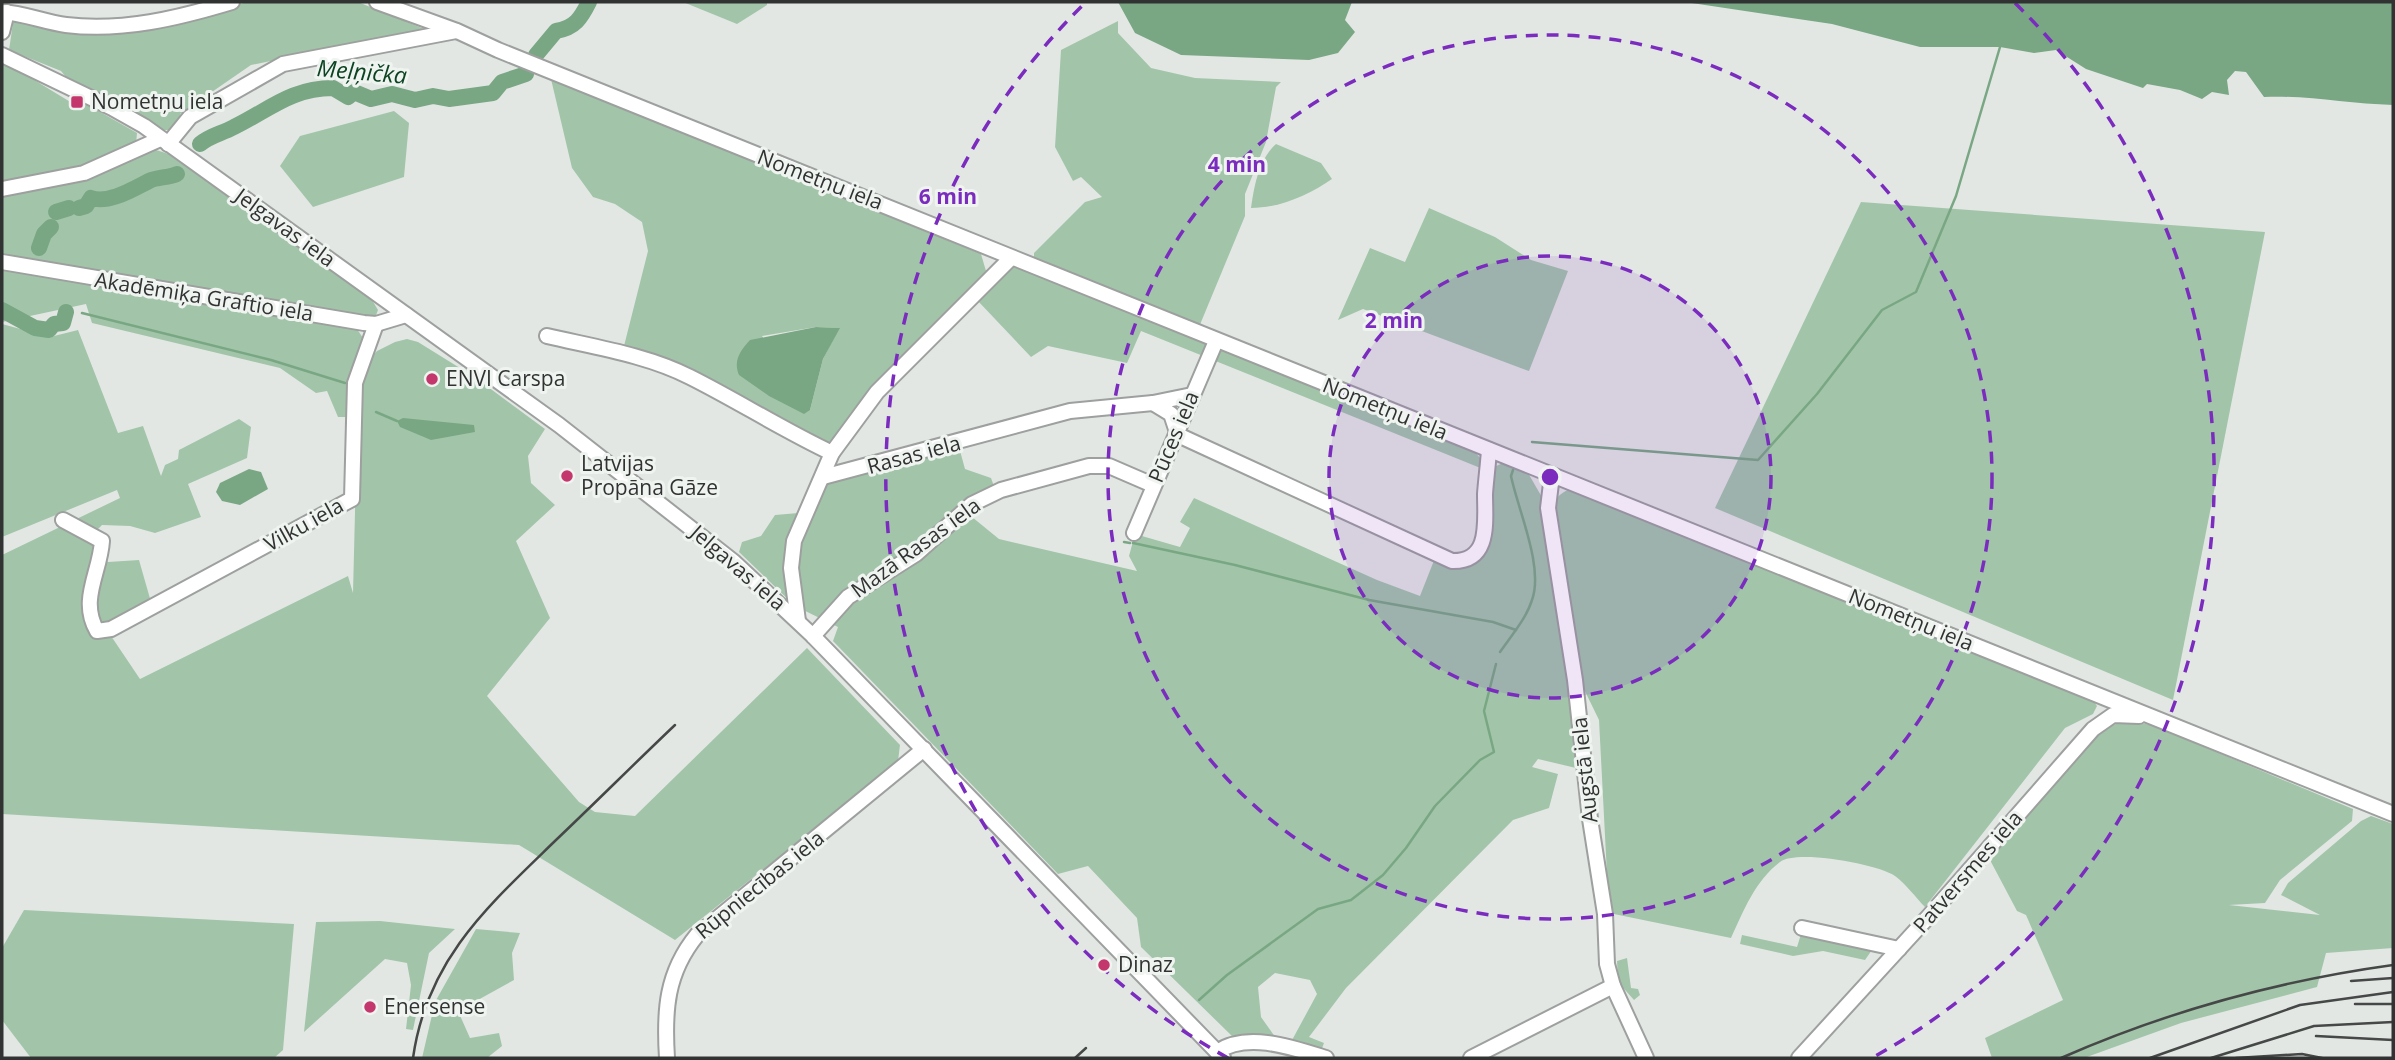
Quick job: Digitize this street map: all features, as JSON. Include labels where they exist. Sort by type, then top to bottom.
[{"type":"street","points":[[2,32],[4,12],[67,25],[119,26],[161,21],[232,2]]},
{"type":"street","name":"Nometņu iela","points":[[377,2],[457,31],[1216,341],[2393,814]]},
{"type":"street","points":[[2,189],[84,173],[164,141],[190,117],[283,64],[457,31]]},
{"type":"street","name":"Jelgavas iela","points":[[2,55],[120,112],[164,141],[406,315],[655,499],[734,562],[813,636],[1220,1055]]},
{"type":"street","points":[[798,621],[792,568],[794,541],[832,453],[877,392],[1011,258]]},
{"type":"street","name":"Akadēmiķa Graftio iela","points":[[2,262],[376,324],[406,315]]},
{"type":"street","name":"Vilku iela","points":[[62,520],[103,541],[101,565],[91,585],[89,603],[89,618],[97,631],[111,629],[352,499],[355,383],[376,324]]},
{"type":"street","points":[[547,336],[618,352],[689,376],[780,429],[832,453]]},
{"type":"street","name":"Pūces iela","points":[[1134,533],[1216,341]]},
{"type":"street","name":"Rasas iela","points":[[823,478],[1070,411],[1153,404],[1192,396]]},
{"type":"street","points":[[1153,404],[1171,414],[1178,435],[1437,555],[1466,561],[1475,555],[1482,541],[1487,517],[1489,450]]},
{"type":"street","name":"Mazā Rasas iela","points":[[813,636],[848,597],[916,554],[972,504],[1000,490],[1089,466],[1109,466],[1153,485]]},
{"type":"street","name":"Augstā iela","points":[[1552,475],[1548,508],[1576,680],[1590,820],[1605,914],[1607,964],[1612,986],[1646,1058]]},
{"type":"street","name":"Patversmes iela","points":[[1799,1058],[2093,729],[2113,715],[2150,716]]},
{"type":"street","name":"Rūpniecības iela","points":[[667,1058],[664,1022],[669,986],[677,964],[697,934],[924,750]]},
{"type":"street","points":[[1802,928],[1899,949]]},
{"type":"street","points":[[1471,1058],[1612,986]]},
{"type":"street","points":[[1220,1055],[1228,1044],[1252,1042],[1275,1044],[1326,1058]]},
{"type":"shaded area","points":[[247,2],[358,2],[424,29],[251,65],[180,114],[182,118],[171,130],[161,130],[128,107],[66,77],[61,71],[9,50],[13,23],[19,19],[78,31],[134,29]]},
{"type":"shaded area","points":[[683,2],[767,2],[767,5],[737,24]]},
{"type":"shaded area","points":[[1118,2],[1352,2],[1345,20],[1355,32],[1338,53],[1309,60],[1181,55],[1135,33]]},
{"type":"shaded area","points":[[1685,2],[2393,2],[2393,105],[2264,97],[2246,72],[2235,71],[2227,80],[2229,95],[2212,92],[2202,99],[2180,90],[2147,84],[2143,88],[2086,69],[2056,50],[2034,53],[2000,47],[1920,47],[1832,24]]},
{"type":"shaded area","points":[[1118,21],[1118,33],[1151,68],[1195,78],[1281,82],[1276,87],[1266,142],[1245,194],[1245,216],[1199,327],[1034,261],[1034,253],[1085,202],[1102,197],[1081,177],[1073,181],[1055,147],[1061,50]]},
{"type":"shaded area","points":[[2,64],[21,72],[77,106],[81,101],[137,133],[136,144],[84,168],[2,186]]},
{"type":"shaded area","points":[[551,79],[981,254],[986,271],[970,294],[837,438],[823,445],[631,352],[624,346],[648,251],[642,222],[615,204],[593,197],[572,168]],"holes":[[[816,327],[839,328],[823,359],[810,410],[762,336]]]},
{"type":"shaded area","points":[[394,111],[409,123],[404,177],[313,207],[280,166],[300,136]]},
{"type":"shaded area","points":[[1276,144],[1321,163],[1332,179],[1294,200],[1251,208],[1261,165]]},
{"type":"shaded area","points":[[153,149],[172,155],[372,300],[378,310],[375,318],[2,256],[2,193],[61,182]]},
{"type":"shaded area","points":[[1861,202],[2265,232],[2173,700],[1715,508]]},
{"type":"shaded area","points":[[1429,208],[1495,237],[1531,260],[1568,271],[1529,371],[1363,309],[1338,320],[1370,248],[1405,262]]},
{"type":"shaded area","points":[[1017,267],[1473,450],[1482,460],[1483,469],[1141,331],[1127,363],[1048,346],[1031,357],[977,300],[1006,268]]},
{"type":"shaded area","points":[[2,269],[357,329],[363,338],[351,384],[348,417],[338,417],[327,391],[316,393],[280,368],[92,323],[86,304],[2,322]]},
{"type":"shaded area","points":[[2,324],[50,337],[78,330],[118,433],[143,426],[161,476],[165,465],[178,459],[179,450],[239,419],[251,427],[247,458],[188,484],[201,517],[155,533],[130,526],[102,525],[89,538],[108,562],[139,560],[151,602],[105,627],[140,679],[348,576],[353,593],[358,390],[371,357],[395,342],[407,339],[418,342],[476,378],[545,429],[528,456],[531,483],[555,505],[516,541],[550,618],[487,696],[579,802],[595,812],[635,816],[807,648],[900,745],[898,761],[675,940],[519,845],[2,814],[2,555],[120,498],[117,490],[2,537]]},
{"type":"shaded area","points":[[816,327],[840,328],[823,359],[810,410],[804,414],[769,396],[739,375],[738,356],[750,340]]},
{"type":"shaded area","points":[[403,418],[474,425],[475,432],[431,440],[400,427],[397,421]]},
{"type":"shaded area","points":[[959,447],[965,469],[991,478],[995,489],[961,508],[999,539],[1137,571],[1129,556],[1135,534],[1180,547],[1190,528],[1180,522],[1194,498],[1377,580],[1420,596],[1435,558],[1469,564],[1494,467],[1503,463],[1528,473],[1543,499],[1569,693],[1576,768],[1538,759],[1532,767],[1558,774],[1549,808],[1513,820],[1346,988],[1309,1037],[1324,1043],[1321,1051],[1291,1042],[1317,994],[1310,980],[1275,973],[1258,987],[1261,1017],[1278,1041],[1234,1038],[1141,947],[1137,918],[1088,866],[1058,874],[833,641],[838,627],[795,606],[739,552],[742,542],[761,536],[775,515],[810,512],[822,488],[829,482]]},
{"type":"shaded area","points":[[249,469],[261,472],[268,489],[240,505],[222,501],[216,492],[220,483]]},
{"type":"shaded area","points":[[1570,489],[2092,699],[2097,706],[2093,714],[2065,728],[1925,907],[1899,879],[1886,871],[1837,860],[1802,857],[1789,858],[1771,870],[1751,897],[1731,938],[1609,913],[1599,720],[1579,679],[1552,513],[1557,498]]},
{"type":"shaded area","points":[[2133,721],[2154,726],[2353,809],[2352,821],[2280,880],[2265,903],[2229,905],[2320,915],[2281,895],[2288,883],[2361,821],[2371,816],[2393,824],[2393,948],[2326,953],[2317,987],[2181,1023],[2084,1058],[1992,1058],[1985,1038],[2063,1000],[2026,915],[2017,911],[1990,860],[2059,774],[2089,742],[2110,726]]},
{"type":"shaded area","points":[[24,910],[294,924],[283,1050],[274,1058],[31,1058],[2,1020],[2,948]]},
{"type":"shaded area","points":[[380,921],[455,929],[429,953],[413,1030],[406,1029],[411,985],[407,963],[385,959],[304,1032],[316,922]]},
{"type":"shaded area","points":[[476,929],[520,933],[512,953],[514,980],[458,1011],[470,1038],[499,1033],[502,1046],[487,1058],[422,1058],[435,1002]]},
{"type":"shaded area","points":[[1802,931],[1874,947],[1865,960],[1823,951],[1793,956],[1740,944],[1742,935],[1797,947]]},
{"type":"shaded area","points":[[1627,958],[1631,988],[1638,989],[1640,995],[1634,1000],[1618,982],[1617,961]]},
{"type":"waterway","name":"Meļņička","points":[[536,55],[556,31],[577,21],[589,2]]},
{"type":"waterway","points":[[1532,442],[1758,460],[1817,394],[1882,310],[1916,292],[1956,196],[2000,47]]},
{"type":"waterway","name":"Meļņička","points":[[200,144],[281,101],[318,89],[333,88],[348,97],[354,92],[371,99],[392,94],[415,100],[433,96],[449,99],[493,93],[502,82],[526,74]]},
{"type":"waterway","name":"Meļņička","points":[[79,208],[86,206],[91,198],[113,197],[152,180],[177,174]]},
{"type":"waterway","name":"Meļņička","points":[[56,212],[69,208]]},
{"type":"waterway","name":"Meļņička","points":[[39,248],[44,234],[51,227]]},
{"type":"waterway","name":"Meļņička","points":[[2,310],[35,328],[49,330],[54,324],[63,323],[66,312]]},
{"type":"waterway","points":[[82,313],[271,360],[345,383]]},
{"type":"waterway","points":[[376,412],[397,421]]},
{"type":"waterway","points":[[1500,652],[1526,614],[1535,587],[1529,538],[1511,476],[1513,470]]},
{"type":"waterway","points":[[1124,542],[1130,543]]},
{"type":"waterway","points":[[1133,543],[1235,565],[1369,600],[1493,622],[1516,630]]},
{"type":"waterway","points":[[1199,1000],[1227,975],[1318,909],[1351,900],[1383,875],[1406,848],[1435,806],[1480,760],[1494,752],[1484,711],[1496,664]]},
{"type":"railway","points":[[413,1058],[420,1023],[432,991],[446,963],[464,937],[507,888],[675,725]]},
{"type":"railway","points":[[2061,1058],[2142,1026],[2224,1000],[2307,980],[2393,965]]},
{"type":"railway","points":[[2351,981],[2393,978]]},
{"type":"railway","points":[[2150,1058],[2300,1005],[2393,992]]},
{"type":"railway","points":[[2355,1004],[2393,1004]]},
{"type":"railway","points":[[2211,1058],[2314,1026],[2393,1022]]},
{"type":"railway","points":[[2316,1036],[2393,1040]]},
{"type":"railway","points":[[1075,1058],[1086,1048]]},
{"type":"railway","points":[[2236,1058],[2302,1054],[2322,1058]]},
{"type":"place","name":"Nometņu iela","points":[[77,102]]},
{"type":"place","name":"ENVI Carspa","points":[[432,379]]},
{"type":"place","name":"Latvijas Propāna Gāze","points":[[567,476]]},
{"type":"place","name":"Dinaz","points":[[1104,965]]},
{"type":"place","name":"Enersense","points":[[370,1007]]}]
